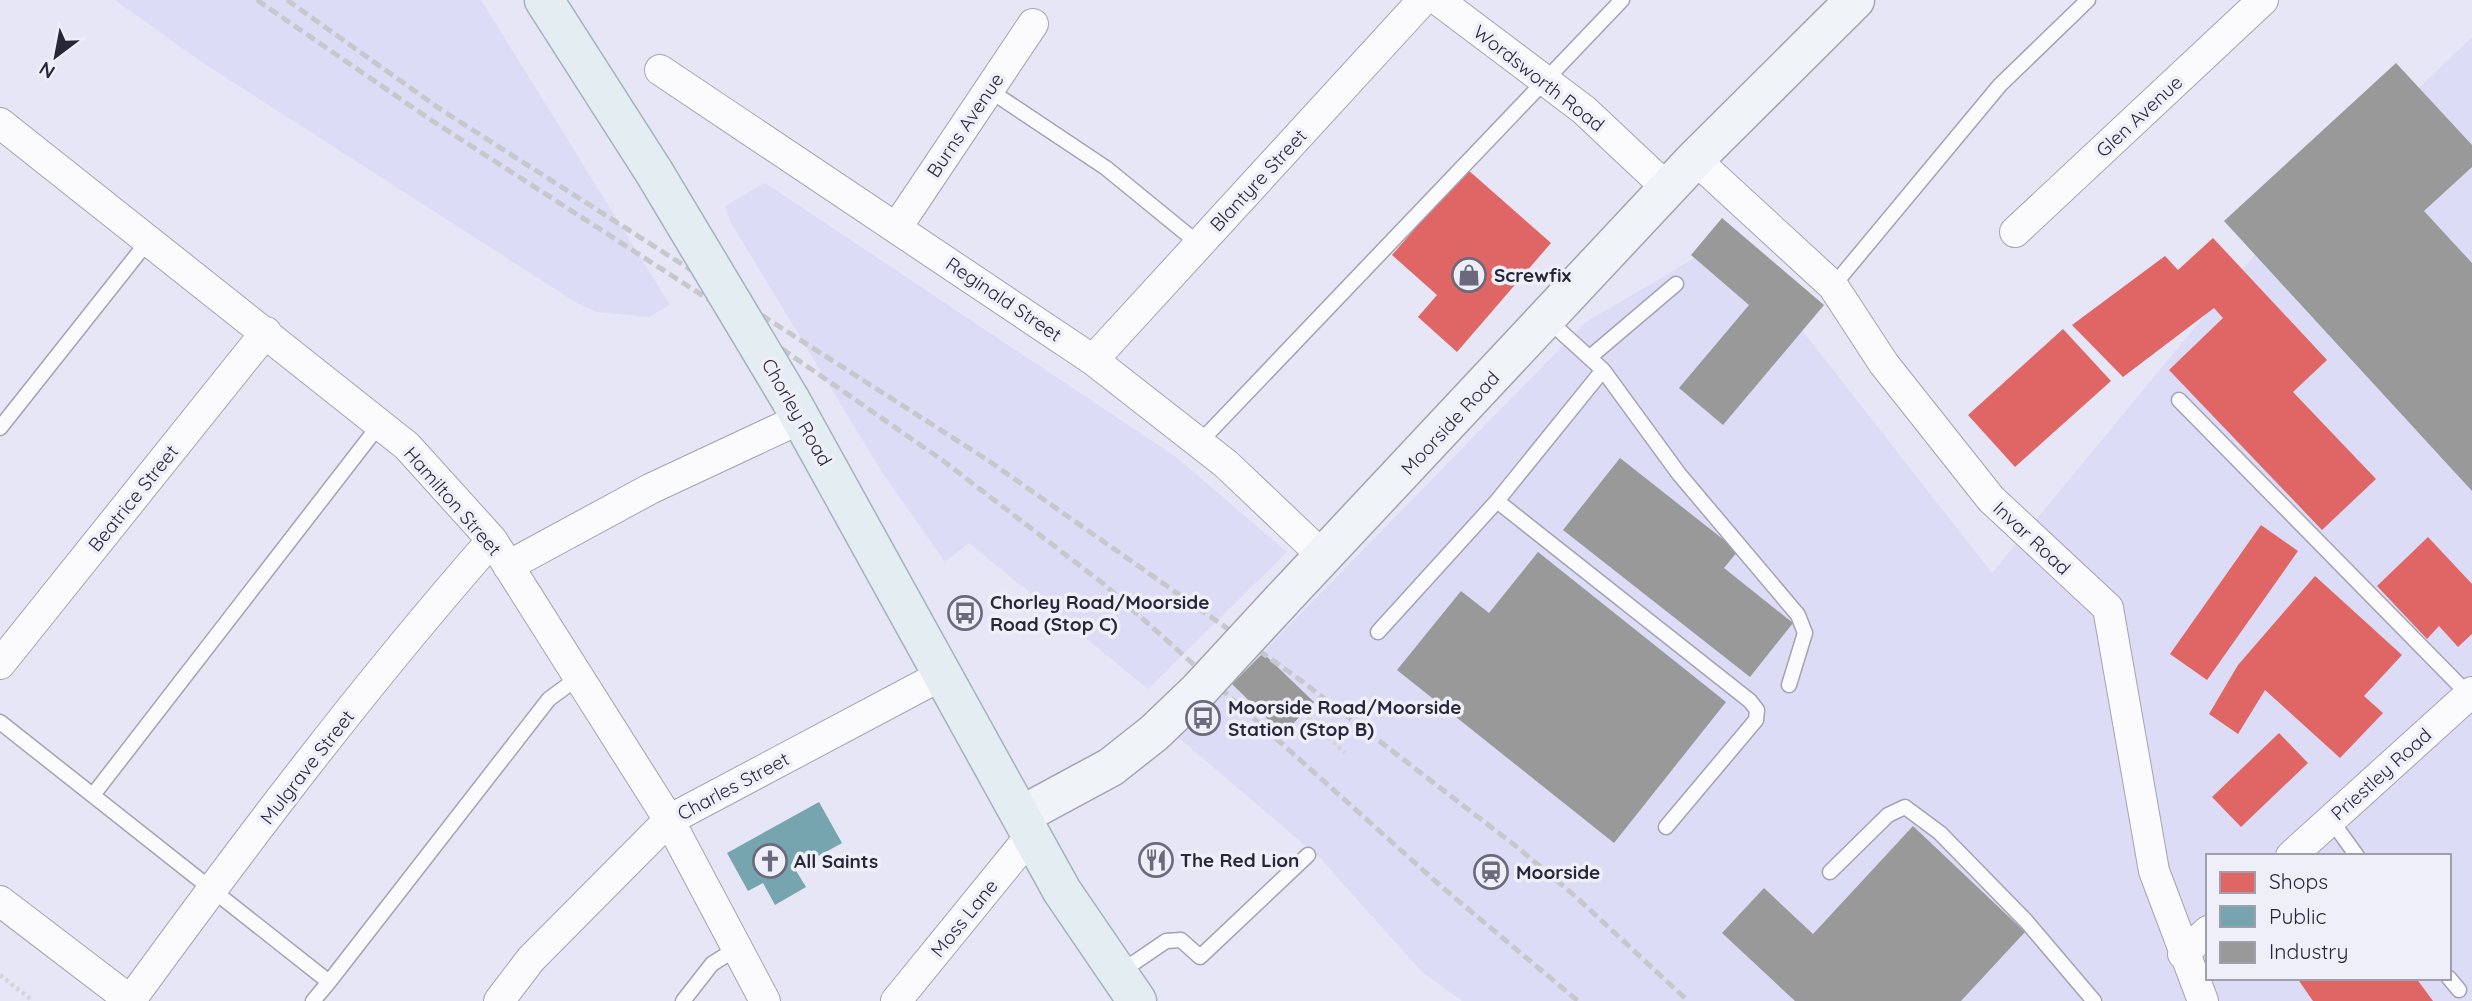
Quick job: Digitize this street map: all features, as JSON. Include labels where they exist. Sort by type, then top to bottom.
[{"type":"main road","name":"Chorley Road","points":[[544,0],[654,172],[796,408],[1062,891],[1128,988]]},
{"type":"street","name":"Blantyre Street","points":[[1093,360],[1423,0]]},
{"type":"street","name":"Wordsworth Road","points":[[1438,0],[1584,110],[1668,189]]},
{"type":"street","name":"Moorside Road","points":[[1027,825],[1111,767],[1154,733],[1199,690],[1695,159],[1855,0]]},
{"type":"street","name":"Glen Avenue","points":[[2015,232],[2263,0]]},
{"type":"street","name":"Burns Avenue","points":[[897,227],[1033,24]]},
{"type":"street","name":"Reginald Street","points":[[660,69],[1093,360],[1226,464],[1325,558]]},
{"type":"street","name":"Hamilton Street","points":[[0,123],[407,446],[492,540],[669,820],[765,1001]]},
{"type":"street","name":"Invar Road","points":[[1695,159],[1833,286],[1884,364],[1990,499],[2108,608],[2154,871],[2197,998]]},
{"type":"street","name":"Beatrice Street","points":[[0,664],[266,332]]},
{"type":"street","points":[[508,566],[796,408]]},
{"type":"street","name":"Mulgrave Street","points":[[131,1001],[212,889],[424,617],[492,540]]},
{"type":"street","name":"Charles Street","points":[[499,1001],[531,959],[669,820],[943,675]]},
{"type":"street","name":"Priestley Road","points":[[2293,854],[2470,693]]},
{"type":"street","name":"Moss Lane","points":[[897,1001],[1027,825]]},
{"type":"street","points":[[0,901],[131,1001]]},
{"type":"street","points":[[2183,954],[2206,933]]},
{"type":"lane","points":[[1199,443],[1547,82],[1622,0]]},
{"type":"lane","points":[[1833,286],[2000,85],[2088,0]]},
{"type":"lane","points":[[989,90],[1106,168],[1199,244]]},
{"type":"lane","points":[[0,428],[148,241]]},
{"type":"lane","points":[[1590,357],[1676,284]]},
{"type":"lane","points":[[1546,319],[1603,370],[1679,474],[1798,615],[1805,633],[1788,685]]},
{"type":"lane","points":[[1378,632],[1497,501],[1603,370]]},
{"type":"lane","points":[[2179,400],[2470,693]]},
{"type":"lane","points":[[93,795],[380,424]]},
{"type":"lane","points":[[1497,501],[1672,637],[1750,701],[1757,710],[1756,720],[1666,827]]},
{"type":"lane","points":[[313,1001],[549,699],[579,677]]},
{"type":"lane","points":[[0,722],[328,982]]},
{"type":"lane","points":[[1830,872],[1888,815],[1905,807],[1940,833],[2026,921],[2094,1001]]},
{"type":"lane","points":[[2330,820],[2356,854]]},
{"type":"lane","points":[[1128,988],[1166,941],[1181,940],[1200,957],[1308,855]]},
{"type":"lane","points":[[683,1001],[712,964],[737,948]]},
{"type":"lane","points":[[2451,980],[2459,990]]},
{"type":"path","points":[[1303,713],[1345,753]]},
{"type":"path","points":[[0,975],[33,1001]]},
{"type":"shaded area","points":[[115,0],[481,0],[670,305],[649,317],[597,312],[577,303],[203,63]]},
{"type":"shaded area","points":[[2472,37],[2472,1001],[1462,1001],[1421,971],[1321,859],[1179,738],[1586,322],[1695,258],[1794,320],[1992,573],[2291,211]]},
{"type":"shaded area","points":[[765,183],[1176,457],[1287,552],[1148,689],[969,543],[945,562],[880,469],[730,221],[725,206]]},
{"type":"building: Shops","name":"Screwfix","points":[[1467,169],[1551,243],[1457,352],[1418,317],[1437,295],[1392,255]]},
{"type":"building: Shops","points":[[2213,238],[2327,360],[2293,392],[2376,479],[2322,530],[2169,370],[2223,318],[2214,308],[2123,377],[2072,325],[2165,256],[2178,270]]},
{"type":"building: Shops","points":[[2063,329],[2111,381],[2015,467],[1968,415]]},
{"type":"building: Shops","points":[[2261,525],[2298,551],[2207,680],[2170,654]]},
{"type":"building: Shops","points":[[2428,537],[2472,584],[2472,634],[2458,647],[2439,626],[2427,639],[2377,586]]},
{"type":"building: Shops","points":[[2315,576],[2402,655],[2364,696],[2383,713],[2340,758],[2265,690],[2238,734],[2209,714],[2238,665]]},
{"type":"building: Shops","points":[[2279,733],[2308,763],[2241,827],[2212,797]]},
{"type":"building: Shops","points":[[2298,980],[2417,980],[2433,1001],[2313,1001]]},
{"type":"building: Public","name":"All Saints","points":[[819,802],[842,843],[795,869],[806,887],[775,905],[763,883],[748,891],[727,853]]},
{"type":"building: Industry","points":[[2396,63],[2472,145],[2472,167],[2424,211],[2472,263],[2472,491],[2224,221]]},
{"type":"building: Industry","points":[[1722,218],[1824,305],[1723,425],[1679,388],[1749,305],[1691,255]]},
{"type":"building: Industry","points":[[1620,458],[1738,551],[1724,568],[1793,623],[1750,677],[1563,530]]},
{"type":"building: Industry","points":[[1538,552],[1726,702],[1614,843],[1397,670],[1461,591],[1489,613]]},
{"type":"building: Industry","points":[[1263,653],[1314,702],[1283,734],[1232,684]]},
{"type":"building: Industry","points":[[1913,826],[2025,932],[1961,1001],[1795,1001],[1722,933],[1764,888],[1813,934]]},
{"type":"railway","points":[[257,0],[431,120],[739,319],[942,460],[1105,585],[1443,888],[1578,1001]]},
{"type":"railway","points":[[287,0],[443,111],[986,459],[1295,676],[1517,847],[1575,896],[1688,1001]]},
{"type":"place","name":"Screwfix","points":[[1469,275]]},
{"type":"place","name":"Chorley Road/Moorside Road (Stop C)","points":[[965,613]]},
{"type":"place","name":"Moorside Road/Moorside Station (Stop B)","points":[[1203,718]]},
{"type":"place","name":"The Red Lion","points":[[1156,860]]},
{"type":"place","name":"All Saints","points":[[770,861]]},
{"type":"place","name":"Moorside","points":[[1491,872]]}]
